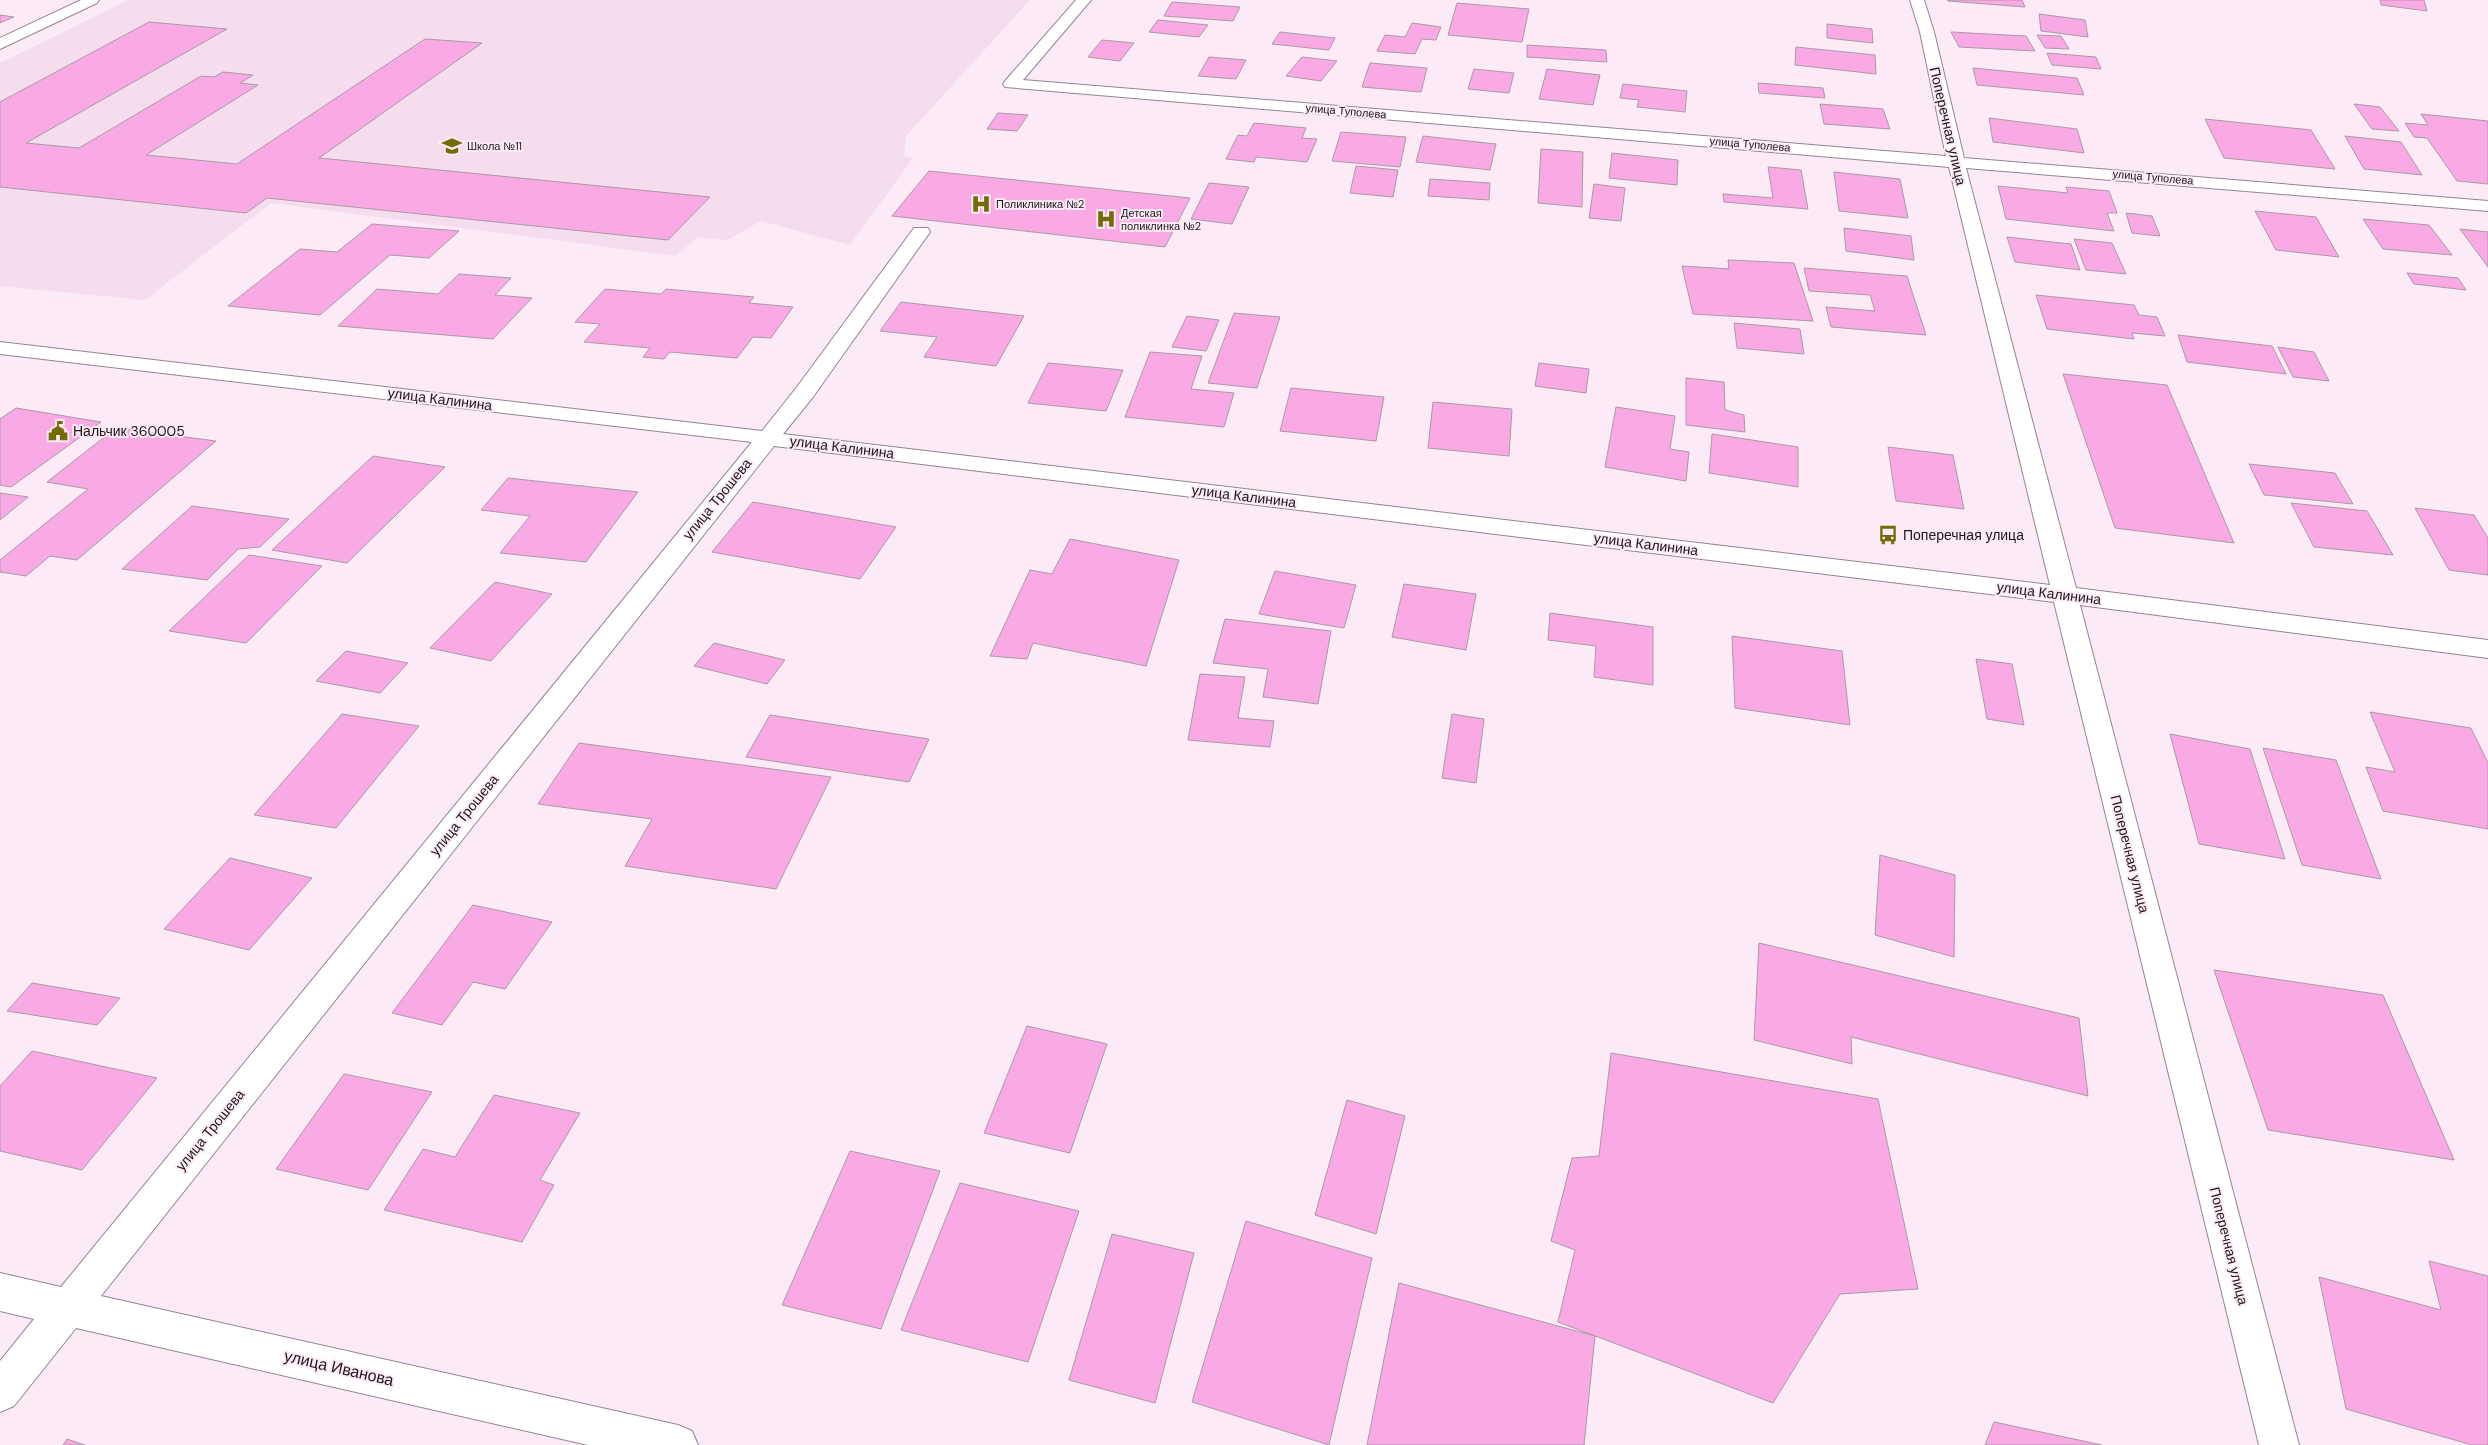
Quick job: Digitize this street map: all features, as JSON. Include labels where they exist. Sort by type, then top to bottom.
[{"type":"street","points":[[62,0],[90,1]]},
{"type":"street","name":"улица Туполева","points":[[1084,0],[1011,84],[2488,206]]},
{"type":"street","name":"Поперечная улица","points":[[1917,0],[2279,1445]]},
{"type":"street","points":[[0,44],[90,1]]},
{"type":"street","name":"улица Трошева","points":[[0,1392],[805,392],[921,232]]},
{"type":"street","name":"улица Калинина","points":[[0,348],[767,437],[2488,649]]},
{"type":"street","name":"улица Иванова","points":[[0,1292],[678,1445]]},
{"type":"shaded area","name":"Школа №11","points":[[128,0],[1030,0],[906,136],[904,156],[913,158],[850,245],[761,221],[727,240],[697,237],[676,256],[271,203],[145,300],[0,286],[0,63]]},
{"type":"building","points":[[2022,0],[2025,7],[1948,1]]},
{"type":"building","points":[[2380,0],[2424,0],[2427,11],[2381,5]]},
{"type":"building","points":[[1172,2],[1240,7],[1233,21],[1164,16]]},
{"type":"building","points":[[1457,3],[1529,9],[1522,42],[1448,35]]},
{"type":"building","points":[[2039,14],[2085,20],[2088,37],[2041,31]]},
{"type":"building","points":[[0,15],[14,17],[0,23]]},
{"type":"building","points":[[1158,20],[1208,25],[1199,37],[1149,32]]},
{"type":"building","points":[[149,22],[227,29],[26,143],[79,148],[201,76],[214,77],[223,72],[253,75],[240,83],[258,85],[146,155],[237,164],[425,39],[482,43],[319,158],[710,197],[668,240],[267,198],[246,213],[0,187],[0,102]]},
{"type":"building","points":[[1412,23],[1441,27],[1436,40],[1422,39],[1415,54],[1377,51],[1385,35],[1405,37]]},
{"type":"building","points":[[1827,24],[1872,29],[1873,43],[1827,38]]},
{"type":"building","points":[[1280,32],[1335,38],[1329,50],[1272,44]]},
{"type":"building","points":[[1951,32],[2026,36],[2035,51],[1959,47]]},
{"type":"building","points":[[2037,35],[2061,36],[2069,49],[2045,48]]},
{"type":"building","points":[[1102,40],[1134,43],[1120,61],[1088,57]]},
{"type":"building","points":[[1527,45],[1606,50],[1607,62],[1527,57]]},
{"type":"building","points":[[1796,47],[1875,55],[1876,74],[1795,65]]},
{"type":"building","points":[[2047,53],[2096,57],[2101,69],[2052,65]]},
{"type":"building","points":[[1209,57],[1246,60],[1236,79],[1198,76]]},
{"type":"building","points":[[1302,57],[1337,61],[1321,81],[1286,76]]},
{"type":"building","points":[[1370,63],[1427,68],[1421,92],[1362,87]]},
{"type":"building","points":[[1973,68],[2077,78],[2084,95],[1977,85]]},
{"type":"building","points":[[1474,69],[1514,73],[1509,93],[1468,89]]},
{"type":"building","points":[[1547,69],[1600,75],[1593,105],[1539,99]]},
{"type":"building","points":[[1758,83],[1823,88],[1825,98],[1759,93]]},
{"type":"building","points":[[1623,84],[1687,91],[1685,112],[1637,107],[1639,100],[1620,98]]},
{"type":"building","points":[[1820,104],[1883,109],[1890,129],[1824,124]]},
{"type":"building","points":[[2354,104],[2380,107],[2399,131],[2372,129]]},
{"type":"building","points":[[998,113],[1028,115],[1017,131],[987,129]]},
{"type":"building","points":[[2421,114],[2488,121],[2488,184],[2457,181],[2427,138],[2414,137],[2405,123],[2428,125]]},
{"type":"building","points":[[1989,118],[2077,129],[2084,153],[1993,142]]},
{"type":"building","points":[[2205,119],[2311,130],[2335,169],[2224,158]]},
{"type":"building","points":[[1254,123],[1306,128],[1302,138],[1317,139],[1307,162],[1256,157],[1254,162],[1226,159],[1238,135],[1247,136]]},
{"type":"building","points":[[1341,132],[1406,137],[1400,167],[1332,161]]},
{"type":"building","points":[[1423,136],[1496,144],[1490,170],[1416,162]]},
{"type":"building","points":[[2345,136],[2401,142],[2422,175],[2364,169]]},
{"type":"building","points":[[1541,149],[1583,152],[1582,207],[1538,203]]},
{"type":"building","points":[[1612,153],[1678,160],[1677,185],[1609,178]]},
{"type":"building","points":[[1356,166],[1398,170],[1393,197],[1350,193]]},
{"type":"building","points":[[1768,167],[1801,170],[1808,209],[1724,202],[1723,194],[1773,198]]},
{"type":"building","points":[[929,171],[1190,198],[1165,247],[892,216]]},
{"type":"building","points":[[1834,172],[1900,179],[1908,218],[1839,211]]},
{"type":"building","points":[[1430,179],[1490,183],[1489,200],[1428,196]]},
{"type":"building","points":[[1209,183],[1249,187],[1232,224],[1191,219]]},
{"type":"building","points":[[1594,184],[1625,188],[1621,221],[1589,218]]},
{"type":"building","points":[[1998,186],[2068,193],[2066,187],[2109,191],[2117,213],[2107,213],[2114,231],[2006,219]]},
{"type":"building","points":[[2255,211],[2316,217],[2339,257],[2276,250]]},
{"type":"building","points":[[2126,213],[2152,216],[2160,236],[2132,233]]},
{"type":"building","points":[[2363,219],[2429,225],[2452,255],[2383,249]]},
{"type":"building","points":[[372,224],[459,231],[429,258],[390,255],[320,315],[228,306],[300,249],[337,252]]},
{"type":"building","points":[[1844,228],[1911,236],[1914,260],[1846,251]]},
{"type":"building","points":[[2460,229],[2488,232],[2488,267]]},
{"type":"building","points":[[2007,237],[2071,244],[2080,270],[2015,262]]},
{"type":"building","points":[[2074,239],[2112,243],[2126,274],[2086,270]]},
{"type":"building","points":[[1728,260],[1794,263],[1813,321],[1693,314],[1682,266],[1729,269]]},
{"type":"building","points":[[1804,268],[1907,276],[1926,335],[1831,327],[1826,307],[1875,311],[1870,295],[1809,291]]},
{"type":"building","points":[[2407,273],[2458,278],[2466,290],[2414,284]]},
{"type":"building","points":[[459,274],[511,278],[495,295],[532,298],[493,339],[338,326],[377,289],[438,294]]},
{"type":"building","points":[[605,289],[661,294],[666,289],[754,297],[749,303],[793,307],[771,338],[753,337],[737,358],[670,352],[664,359],[643,357],[650,348],[584,342],[600,324],[575,322]]},
{"type":"building","points":[[2036,295],[2134,305],[2139,315],[2157,317],[2165,336],[2132,333],[2134,339],[2047,329]]},
{"type":"building","points":[[901,302],[1024,316],[996,366],[924,357],[937,337],[880,331]]},
{"type":"building","points":[[1234,313],[1280,317],[1257,388],[1208,383]]},
{"type":"building","points":[[1187,316],[1219,320],[1206,351],[1172,347]]},
{"type":"building","points":[[1734,323],[1800,329],[1804,354],[1737,348]]},
{"type":"building","points":[[2178,335],[2272,346],[2286,374],[2187,362]]},
{"type":"building","points":[[2278,347],[2314,352],[2329,381],[2293,377]]},
{"type":"building","points":[[1150,352],[1202,356],[1191,389],[1234,393],[1224,427],[1125,417]]},
{"type":"building","points":[[1048,363],[1123,370],[1106,411],[1028,403]]},
{"type":"building","points":[[1539,363],[1589,369],[1586,393],[1535,386]]},
{"type":"building","points":[[2063,374],[2167,385],[2234,543],[2115,528]]},
{"type":"building","points":[[1686,378],[1724,382],[1725,410],[1744,415],[1745,432],[1686,425]]},
{"type":"building","points":[[1291,388],[1384,397],[1376,441],[1280,431]]},
{"type":"building","points":[[1433,402],[1512,409],[1509,456],[1428,448]]},
{"type":"building","points":[[1616,407],[1675,416],[1670,449],[1689,452],[1686,481],[1605,467]]},
{"type":"building","points":[[16,408],[101,422],[11,487],[0,485],[0,419]]},
{"type":"building","points":[[116,428],[216,441],[77,560],[50,556],[26,576],[0,572],[0,560],[88,489],[47,482]]},
{"type":"building","points":[[1712,434],[1798,447],[1798,487],[1709,473]]},
{"type":"building","points":[[1888,447],[1953,455],[1964,509],[1896,501]]},
{"type":"building","points":[[373,456],[445,467],[347,563],[272,550]]},
{"type":"building","points":[[2249,464],[2335,473],[2353,504],[2264,495]]},
{"type":"building","points":[[508,478],[638,492],[586,562],[500,553],[530,516],[481,510]]},
{"type":"building","points":[[0,493],[28,497],[0,520]]},
{"type":"building","points":[[753,502],[896,527],[860,579],[712,552]]},
{"type":"building","points":[[2291,503],[2367,511],[2393,555],[2314,547]]},
{"type":"building","points":[[192,506],[289,519],[260,547],[238,549],[207,580],[122,569]]},
{"type":"building","points":[[2415,508],[2474,515],[2488,538],[2488,575],[2449,570]]},
{"type":"building","points":[[1070,539],[1179,560],[1146,666],[1033,643],[1027,659],[990,656],[1030,570],[1052,574]]},
{"type":"building","points":[[249,555],[322,566],[246,643],[169,631]]},
{"type":"building","points":[[1275,571],[1356,585],[1344,628],[1259,614]]},
{"type":"building","points":[[495,582],[552,594],[491,661],[430,648]]},
{"type":"building","points":[[1404,584],[1476,594],[1466,650],[1392,637]]},
{"type":"building","points":[[1550,613],[1653,627],[1653,685],[1594,677],[1596,646],[1548,640]]},
{"type":"building","points":[[1225,619],[1331,631],[1318,704],[1263,697],[1268,669],[1213,663]]},
{"type":"building","points":[[1732,636],[1842,651],[1850,725],[1735,708]]},
{"type":"building","points":[[714,643],[785,660],[767,684],[694,666]]},
{"type":"building","points":[[346,651],[408,663],[380,693],[316,681]]},
{"type":"building","points":[[1976,659],[2012,664],[2024,725],[1987,719]]},
{"type":"building","points":[[1200,674],[1245,677],[1238,718],[1274,721],[1270,747],[1188,740]]},
{"type":"building","points":[[2370,712],[2471,728],[2488,763],[2488,829],[2383,811],[2366,767],[2395,772]]},
{"type":"building","points":[[342,714],[419,726],[336,828],[254,815]]},
{"type":"building","points":[[1452,714],[1484,719],[1476,783],[1442,778]]},
{"type":"building","points":[[770,715],[929,739],[909,782],[746,757]]},
{"type":"building","points":[[2170,734],[2250,749],[2285,859],[2199,844]]},
{"type":"building","points":[[579,743],[831,777],[776,889],[625,866],[652,819],[538,804]]},
{"type":"building","points":[[2263,748],[2336,760],[2381,879],[2302,865]]},
{"type":"building","points":[[1880,855],[1955,875],[1954,957],[1875,935]]},
{"type":"building","points":[[230,858],[312,878],[249,950],[164,929]]},
{"type":"building","points":[[473,905],[552,922],[505,989],[473,982],[442,1025],[392,1013]]},
{"type":"building","points":[[1759,943],[2079,1018],[2088,1096],[1851,1037],[1852,1064],[1754,1040]]},
{"type":"building","points":[[2214,970],[2383,995],[2454,1160],[2268,1130]]},
{"type":"building","points":[[32,983],[120,998],[97,1025],[7,1011]]},
{"type":"building","points":[[1027,1026],[1107,1044],[1070,1153],[984,1133]]},
{"type":"building","points":[[32,1051],[157,1078],[82,1170],[0,1151],[0,1086]]},
{"type":"building","points":[[1611,1053],[1878,1099],[1918,1289],[1840,1294],[1773,1403],[1558,1322],[1575,1250],[1551,1241],[1572,1158],[1599,1156]]},
{"type":"building","points":[[344,1074],[432,1092],[368,1190],[276,1169]]},
{"type":"building","points":[[494,1095],[580,1113],[540,1180],[554,1185],[522,1242],[384,1210],[423,1149],[455,1157]]},
{"type":"building","points":[[1347,1100],[1405,1116],[1376,1234],[1315,1215]]},
{"type":"building","points":[[850,1151],[940,1171],[881,1329],[782,1305]]},
{"type":"building","points":[[960,1183],[1079,1211],[1028,1362],[901,1330]]},
{"type":"building","points":[[1246,1221],[1372,1258],[1329,1445],[1192,1402]]},
{"type":"building","points":[[1112,1234],[1194,1253],[1155,1403],[1069,1380]]},
{"type":"building","points":[[2429,1261],[2488,1276],[2488,1445],[2472,1445],[2346,1409],[2319,1277],[2441,1310]]},
{"type":"building","points":[[1399,1283],[1595,1336],[1584,1445],[1367,1445]]},
{"type":"building","points":[[1994,1422],[2102,1445],[1985,1445]]},
{"type":"building","points":[[67,1439],[85,1445],[63,1445]]},
{"type":"place","name":"Школа №11","points":[[452,146]]},
{"type":"place","name":"Поликлиника №2","points":[[981,204]]},
{"type":"place","name":"Детская поликлинка №2","points":[[1106,219]]},
{"type":"place","name":"Нальчик 360005","points":[[58,431]]},
{"type":"place","name":"Поперечная улица","points":[[1888,535]]}]
